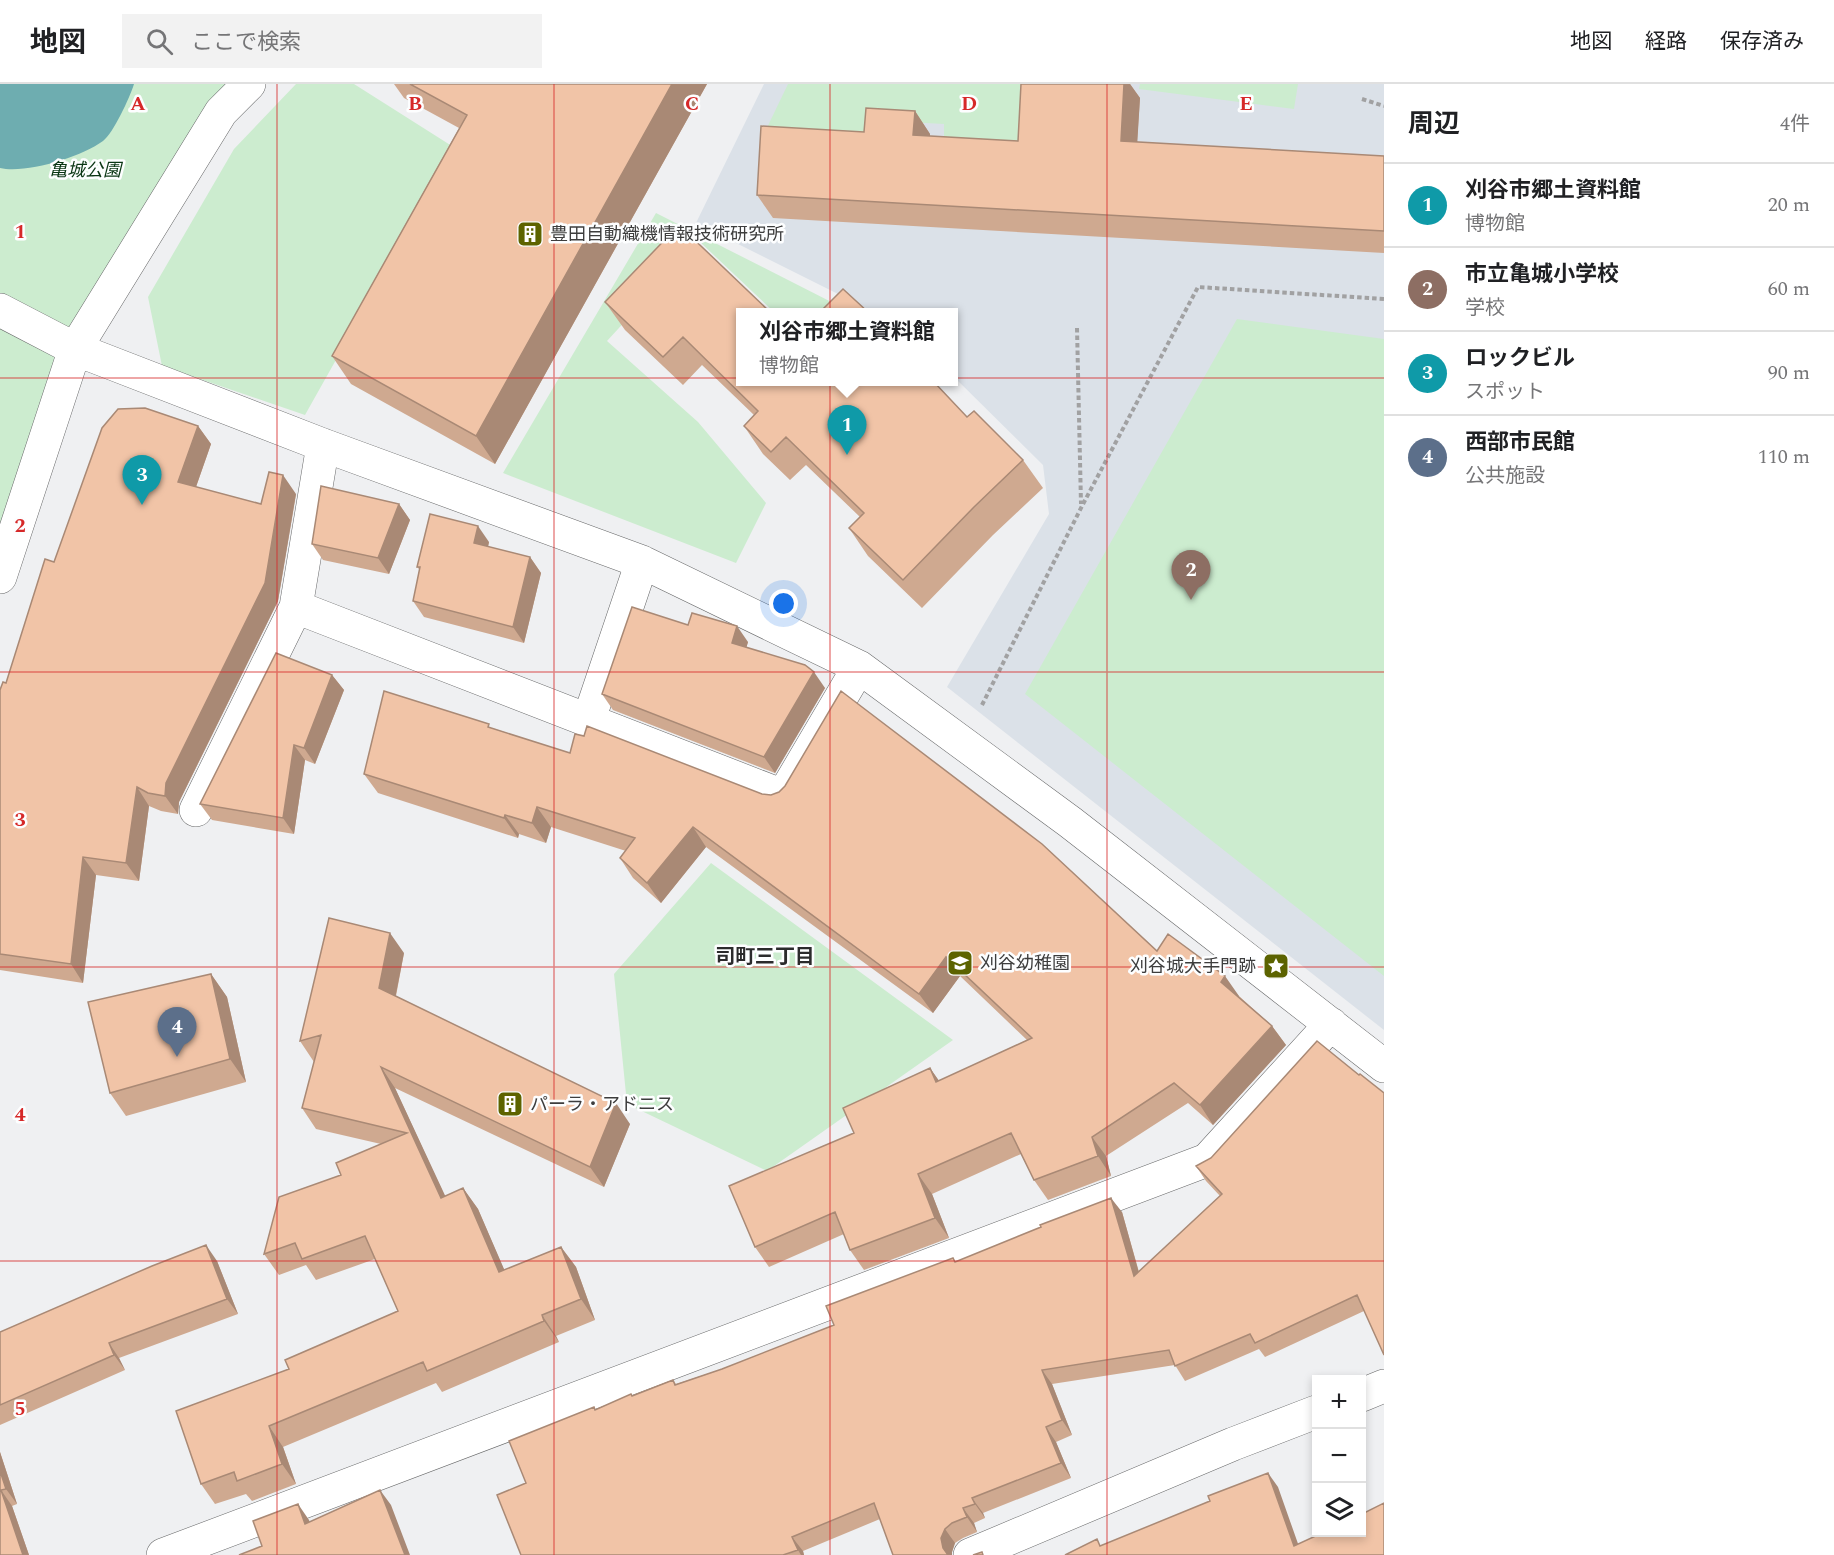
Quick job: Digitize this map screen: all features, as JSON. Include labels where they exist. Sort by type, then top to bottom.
[{"type":"street","points":[[0,577],[75,349],[221,112],[249,84]]},
{"type":"street","points":[[0,310],[75,349],[323,445],[642,562],[859,667],[1070,822],[1384,1066]]},
{"type":"street","points":[[196,810],[296,607],[323,445]]},
{"type":"street","points":[[588,722],[642,562]]},
{"type":"street","points":[[296,607],[783,796],[859,667]]},
{"type":"street","points":[[163,1555],[1207,1160],[1331,1024]]},
{"type":"street","points":[[1366,1393],[1384,1386]]},
{"type":"street","points":[[970,1555],[1233,1444],[1312,1414]]},
{"type":"path","points":[[1362,99],[1384,106]]},
{"type":"path","points":[[963,744],[1082,506],[1198,287],[1384,299]]},
{"type":"path","points":[[1077,328],[1082,506]]},
{"type":"shaded area","points":[[764,84],[1384,84],[1384,1030],[947,687],[1049,514],[1043,465],[958,381],[958,308],[866,308],[696,223]]},
{"type":"green space","name":"亀城公園","points":[[0,84],[249,84],[75,349],[0,577]]},
{"type":"green space","points":[[296,84],[354,84],[455,148],[305,415],[162,366],[148,297],[234,149]]},
{"type":"green space","points":[[788,84],[1027,84],[1023,150],[944,147],[944,124],[869,120],[868,142],[762,138]]},
{"type":"green space","points":[[1140,84],[1298,84],[1294,109],[1139,89]]},
{"type":"green space","points":[[656,213],[843,308],[770,308],[699,241],[607,341],[698,422],[766,503],[736,563],[503,473]]},
{"type":"green space","points":[[1237,319],[1384,339],[1384,976],[1025,694]]},
{"type":"green space","points":[[711,863],[953,1040],[767,1171],[627,1104],[614,974]]},
{"type":"water","points":[[0,84],[134,84],[116,123],[103,141],[81,153],[53,163],[24,169],[11,169],[0,168]]},
{"type":"building","name":"豊田自動織機情報技術研究所","points":[[410,84],[672,84],[476,436],[332,356],[467,115]]},
{"type":"building","points":[[1021,84],[1124,84],[1121,141],[1384,156],[1384,231],[757,195],[761,126],[864,132],[866,108],[915,111],[913,135],[1018,141]]},
{"type":"building","points":[[679,225],[766,308],[736,308],[736,386],[938,386],[967,417],[974,411],[1023,460],[903,580],[849,528],[864,513],[786,437],[771,452],[744,426],[758,411],[683,337],[663,357],[605,302]]},
{"type":"building","points":[[843,289],[864,308],[824,308]]},
{"type":"building","points":[[145,408],[198,426],[178,482],[261,504],[269,472],[283,475],[265,583],[166,783],[165,796],[148,793],[137,787],[126,863],[83,857],[71,964],[0,954],[0,690],[3,682],[6,683],[45,559],[54,562],[102,428],[118,409]]},
{"type":"building","points":[[321,486],[399,504],[378,558],[312,544]]},
{"type":"building","points":[[430,514],[478,526],[474,543],[530,557],[513,627],[413,601],[420,567],[417,567]]},
{"type":"building","points":[[632,607],[688,625],[692,613],[737,626],[732,643],[805,665],[814,672],[764,757],[602,694]]},
{"type":"building","points":[[276,653],[332,675],[304,748],[294,745],[283,818],[200,804]]},
{"type":"building","points":[[384,691],[489,724],[488,727],[570,753],[575,734],[584,736],[587,726],[762,794],[771,795],[779,792],[785,786],[841,691],[1042,844],[1157,951],[1168,934],[1225,976],[1221,982],[1272,1026],[1200,1105],[1174,1083],[1092,1137],[1098,1156],[1034,1180],[1011,1133],[918,1174],[935,1218],[850,1250],[835,1212],[755,1247],[729,1186],[854,1133],[843,1108],[930,1068],[936,1082],[1032,1038],[946,957],[919,994],[693,827],[647,883],[620,858],[635,838],[537,807],[532,823],[505,815],[504,818],[364,774]]},
{"type":"building","points":[[329,918],[390,933],[379,988],[616,1103],[590,1167],[381,1067],[441,1198],[463,1188],[499,1272],[561,1247],[581,1299],[542,1315],[544,1321],[427,1371],[423,1362],[269,1426],[282,1464],[237,1481],[234,1472],[201,1484],[176,1411],[289,1369],[285,1360],[398,1311],[365,1236],[302,1259],[295,1243],[264,1254],[279,1197],[341,1175],[336,1163],[407,1133],[302,1108],[321,1035],[300,1041]]},
{"type":"building","points":[[211,974],[230,1059],[110,1093],[88,1002]]},
{"type":"building","points":[[1317,1041],[1384,1093],[1384,1355],[1357,1295],[1255,1343],[1250,1334],[1175,1366],[1169,1350],[1042,1370],[1062,1420],[1046,1427],[1061,1463],[972,1498],[975,1504],[963,1508],[967,1517],[952,1523],[945,1529],[941,1538],[943,1548],[948,1555],[893,1555],[874,1503],[792,1537],[798,1550],[783,1555],[521,1555],[497,1495],[526,1483],[509,1441],[594,1407],[595,1410],[631,1394],[632,1396],[673,1380],[675,1385],[722,1369],[834,1325],[826,1306],[953,1258],[955,1262],[1041,1227],[1040,1225],[1111,1198],[1134,1276],[1222,1194],[1196,1166],[1211,1158]]},
{"type":"building","points":[[206,1245],[227,1299],[109,1343],[114,1355],[0,1405],[0,1332]]},
{"type":"building","points":[[0,1471],[6,1489],[1,1490],[23,1555],[0,1555]]},
{"type":"building","points":[[1268,1473],[1294,1546],[1313,1537],[1366,1537],[1366,1512],[1384,1503],[1384,1555],[1065,1555],[1097,1539],[1100,1546],[1210,1501],[1208,1496]]},
{"type":"building","points":[[380,1490],[405,1555],[239,1555],[262,1546],[253,1521],[298,1504],[305,1524]]},
{"type":"place","name":"豊田自動織機情報技術研究所","points":[[530,234]]},
{"type":"place","name":"刈谷市郷土資料館","points":[[847,455]]},
{"type":"place","name":"ロックビル","points":[[142,505]]},
{"type":"place","name":"市立亀城小学校","points":[[1191,600]]},
{"type":"place","name":"刈谷幼稚園","points":[[960,963]]},
{"type":"place","name":"刈谷城大手門跡","points":[[1276,966]]},
{"type":"place","name":"西部市民館","points":[[177,1057]]},
{"type":"place","name":"パーラ・アドニス","points":[[510,1104]]},
{"type":"district","name":"司町三丁目","points":[[765,957]]}]
